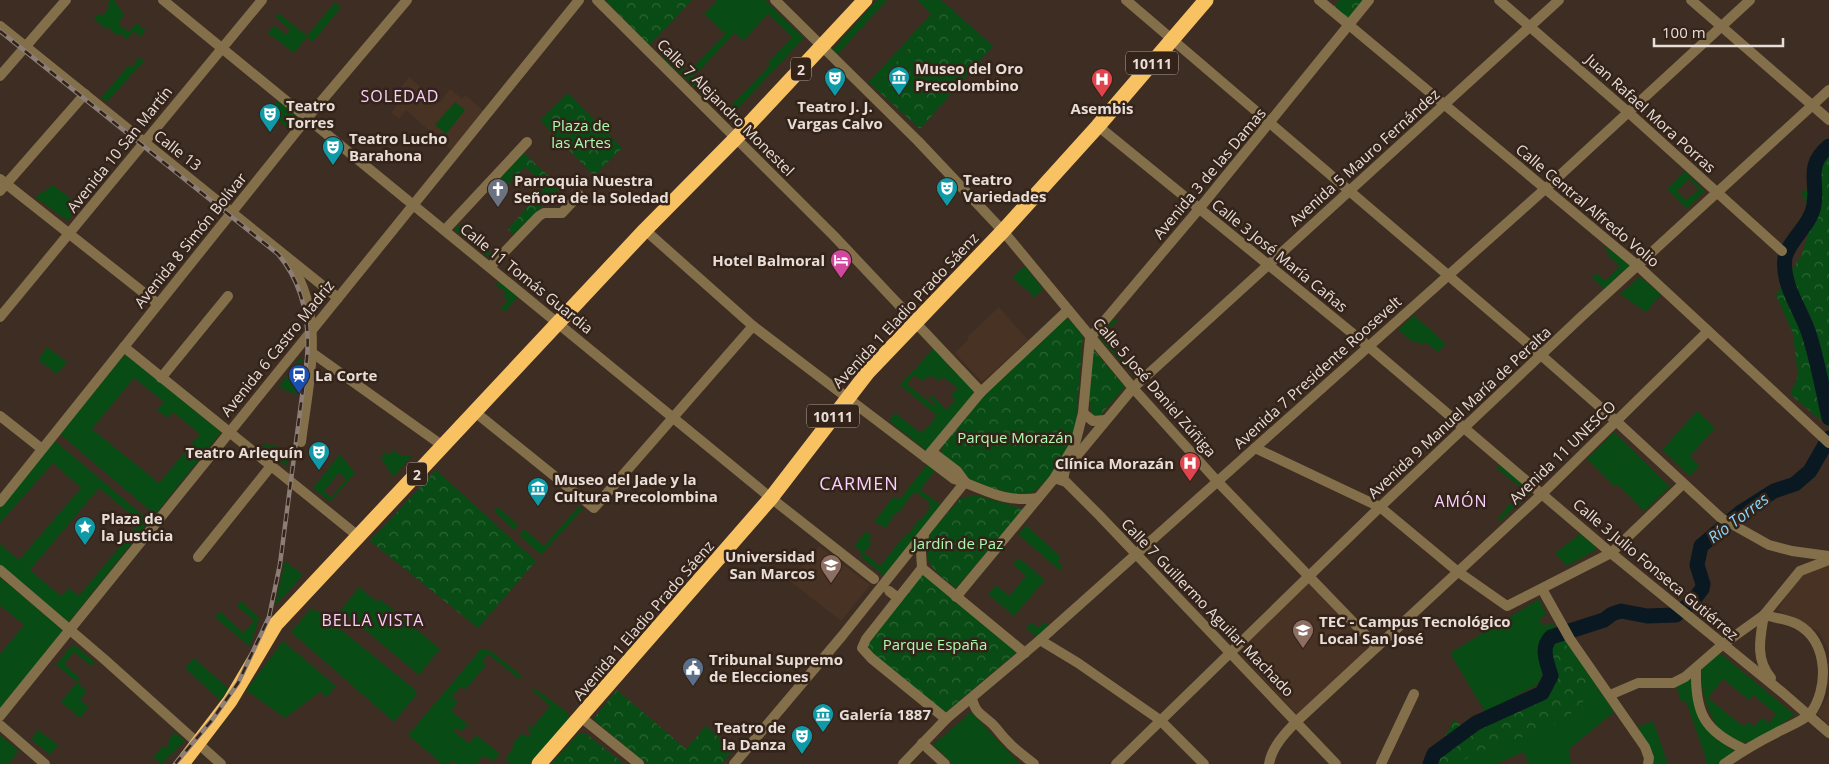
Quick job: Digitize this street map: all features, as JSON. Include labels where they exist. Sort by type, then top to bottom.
[{"type":"highway","name":"2","points":[[182,764],[199,744],[246,677],[276,624],[557,323],[736,138],[865,0]]},
{"type":"highway","name":"Avenida 1 Eladio Prado Sáenz","points":[[539,764],[582,718],[771,498],[847,398],[915,321],[1002,231],[1098,126],[1206,0]]},
{"type":"street","points":[[0,76],[66,0]]},
{"type":"street","name":"Calle 11 Tomás Guardia","points":[[163,0],[414,203],[771,498],[874,579]]},
{"type":"street","name":"Avenida 10 San Martín","points":[[0,317],[262,0]]},
{"type":"street","name":"Avenida 8 Simón Bolívar","points":[[0,502],[308,117],[407,0]]},
{"type":"street","name":"Avenida 6 Castro Madriz","points":[[0,716],[228,431],[579,0]]},
{"type":"street","name":"Calle 7 Alejandro Monestel","points":[[596,0],[834,236],[915,321]]},
{"type":"street","name":"Calle 5 José Daniel Zúñiga","points":[[775,0],[918,141],[1002,231],[1133,388],[1218,481],[1376,647]]},
{"type":"street","points":[[1126,0],[1616,421],[1721,518],[1769,545],[1792,551],[1829,556]]},
{"type":"street","name":"Calle Central Alfredo Volio","points":[[1319,0],[1638,266],[1829,443]]},
{"type":"street","name":"Avenida 3 de las Damas","points":[[1090,338],[1199,209],[1369,0]]},
{"type":"street","name":"Juan Rafael Mora Porras","points":[[1499,0],[1628,112],[1782,251]]},
{"type":"street","name":"Avenida 5 Mauro Fernández","points":[[956,597],[1038,498],[1058,480],[1133,388],[1559,0]]},
{"type":"street","points":[[1691,0],[1829,120]]},
{"type":"street","name":"Avenida 7 Presidente Roosevelt","points":[[903,764],[946,719],[1025,653],[1137,554],[1545,189],[1750,0]]},
{"type":"street","name":"Calle 13","points":[[0,26],[338,298]]},
{"type":"street","name":"Avenida 9 Manuel María de Peralta","points":[[1116,764],[1230,650],[1380,507],[1540,356],[1829,90]]},
{"type":"street","points":[[85,94],[2,185],[158,304]]},
{"type":"street","name":"Calle 3 José María Cañas","points":[[1098,126],[1368,346],[1464,428]]},
{"type":"street","points":[[445,230],[527,142]]},
{"type":"street","points":[[490,267],[539,216],[544,213],[562,213],[579,195]]},
{"type":"street","points":[[645,230],[753,326],[847,398],[929,455],[954,479],[978,490],[1004,498],[1021,500],[1038,498]]},
{"type":"street","points":[[286,257],[302,283],[313,329],[300,442]]},
{"type":"street","points":[[162,378],[228,296]]},
{"type":"street","points":[[929,455],[981,392],[1068,310]]},
{"type":"street","points":[[915,321],[981,392]]},
{"type":"street","points":[[475,412],[594,508],[753,326]]},
{"type":"street","name":"Avenida 11 UNESCO","points":[[1269,764],[1280,741],[1297,721],[1543,493],[1708,331]]},
{"type":"street","points":[[1058,480],[1079,436],[1090,338]]},
{"type":"street","points":[[124,347],[358,536]]},
{"type":"street","points":[[311,352],[443,446]]},
{"type":"street","points":[[1083,413],[1093,422],[1105,420]]},
{"type":"street","points":[[0,416],[42,449]]},
{"type":"street","name":"Calle 3 Julio Fonseca Gutiérrez","points":[[1464,428],[1722,645],[1783,692],[1829,733]]},
{"type":"street","points":[[1255,448],[1380,507],[1457,571],[1507,606],[1611,553],[1683,484]]},
{"type":"street","points":[[198,557],[271,466]]},
{"type":"street","name":"Calle 7 Guillermo Aguilar Machado","points":[[1058,480],[1137,554],[1336,764]]},
{"type":"street","points":[[734,764],[842,636],[964,482]]},
{"type":"street","points":[[924,533],[921,552],[922,568],[1025,653]]},
{"type":"street","points":[[1610,695],[1638,683],[1673,683],[1696,670],[1722,645],[1764,615],[1800,571],[1829,560]]},
{"type":"street","points":[[922,568],[894,595],[862,648],[871,658],[946,719]]},
{"type":"street","points":[[0,570],[221,764]]},
{"type":"street","points":[[1542,589],[1570,639],[1645,747],[1649,758],[1648,764]]},
{"type":"street","points":[[1764,615],[1759,655],[1764,670],[1783,692]]},
{"type":"street","points":[[1724,764],[1744,749],[1809,715],[1819,703],[1825,688],[1828,673],[1826,658],[1819,644],[1809,632],[1797,624],[1764,615]]},
{"type":"street","points":[[1040,640],[1160,720],[1204,764]]},
{"type":"street","points":[[1696,670],[1696,695],[1708,725],[1717,735],[1744,749]]},
{"type":"street","points":[[1381,764],[1414,694]]},
{"type":"street","points":[[972,698],[978,713],[996,729],[1009,746],[1034,764]]},
{"type":"street","points":[[582,718],[639,764]]},
{"type":"street","points":[[1792,724],[1811,725],[1829,733]]},
{"type":"street","points":[[0,726],[45,764]]},
{"type":"street","points":[[922,743],[945,764]]},
{"type":"shaded area","points":[[409,77],[439,103],[450,89],[462,99],[465,95],[484,111],[451,150],[406,110],[399,119],[391,113],[400,101],[394,96]]},
{"type":"shaded area","points":[[999,307],[1028,340],[982,382],[955,353],[969,339],[967,337]]},
{"type":"shaded area","name":"Universidad San Marcos","points":[[819,546],[870,585],[841,621],[790,581]]},
{"type":"shaded area","points":[[1829,563],[1829,651],[1819,632],[1777,610],[1801,574]]},
{"type":"shaded area","name":"TEC - Campus Tecnológico Local San José","points":[[1309,582],[1371,649],[1298,716],[1236,649]]},
{"type":"shaded area","points":[[1829,694],[1829,725],[1817,714]]},
{"type":"green space","points":[[110,0],[114,0],[124,15],[118,24],[129,32],[136,23],[145,30],[141,37],[134,31],[127,39],[119,33],[116,36],[109,27],[106,29],[94,19],[98,14],[102,16],[110,6],[107,3]]},
{"type":"green space","points":[[605,0],[692,0],[649,46]]},
{"type":"green space","points":[[717,0],[765,0],[804,38],[728,119],[662,57],[667,52],[688,72],[725,34],[704,14]],"holes":[[[768,14],[792,37],[768,63],[770,65],[726,111],[692,78],[735,33],[743,41]]]},
{"type":"green space","points":[[877,0],[887,0],[837,55],[832,50]]},
{"type":"green space","points":[[917,0],[941,0],[947,5],[874,87],[868,83],[931,14]]},
{"type":"green space","points":[[1339,0],[1365,0],[1348,20],[1333,7]]},
{"type":"green space","points":[[335,2],[341,7],[313,42],[307,37],[294,53],[268,33],[274,25],[286,35],[290,30],[275,16],[278,13],[307,36]]},
{"type":"green space","points":[[947,5],[993,46],[920,129],[874,87]]},
{"type":"green space","points":[[139,57],[144,61],[107,102],[101,98],[129,65],[132,68]]},
{"type":"green space","name":"Plaza de las Artes","points":[[568,93],[622,148],[594,176],[540,120]]},
{"type":"green space","points":[[278,100],[299,118],[290,130],[268,112]]},
{"type":"green space","points":[[455,102],[465,110],[446,134],[435,125]]},
{"type":"green space","points":[[1829,147],[1829,427],[1790,394],[1798,377],[1793,334],[1776,295],[1801,256],[1814,216],[1801,192],[1813,188],[1818,160]]},
{"type":"green space","points":[[523,152],[560,187],[515,236],[508,229],[546,186],[525,167],[500,193],[491,184]]},
{"type":"green space","points":[[1685,171],[1704,192],[1687,209],[1667,189]],"holes":[[[1689,179],[1699,189],[1686,200],[1677,191]]]},
{"type":"green space","points":[[53,185],[80,206],[68,221],[35,197]]},
{"type":"green space","points":[[456,223],[496,257],[488,257],[456,231]]},
{"type":"green space","points":[[1606,246],[1631,265],[1605,289],[1592,278],[1596,273],[1606,281],[1620,266],[1607,255],[1609,252],[1604,248]]},
{"type":"green space","points":[[1025,266],[1043,289],[1033,298],[1028,289],[1026,290],[1012,277]]},
{"type":"green space","points":[[1640,277],[1661,294],[1646,312],[1620,294]]},
{"type":"green space","points":[[499,281],[518,296],[505,312],[501,308],[508,300],[503,296],[506,293],[496,285]]},
{"type":"green space","points":[[1414,315],[1446,344],[1438,352],[1425,342],[1422,345],[1417,341],[1414,343],[1398,330]]},
{"type":"green space","name":"Parque Morazán","points":[[1066,317],[1083,335],[1075,434],[1066,453],[1050,477],[1035,491],[1021,496],[978,484],[966,477],[941,453],[943,445],[982,396]]},
{"type":"green space","points":[[1115,318],[1118,321],[1103,334],[1137,373],[1134,376],[1100,339],[1100,333]]},
{"type":"green space","points":[[47,347],[67,362],[57,374],[38,360]]},
{"type":"green space","points":[[935,347],[977,390],[927,451],[889,421],[895,413],[921,433],[931,424],[936,415],[900,385]],"holes":[[[914,375],[923,381],[928,376],[931,378],[933,376],[939,381],[943,377],[957,388],[951,396],[955,400],[946,410],[932,395],[929,398],[935,403],[934,406],[907,384]]]},
{"type":"green space","points":[[1093,349],[1125,387],[1097,419],[1091,413],[1089,388]]},
{"type":"green space","points":[[125,354],[221,432],[155,515],[60,434]],"holes":[[[134,378],[164,402],[157,410],[167,418],[173,412],[200,434],[159,483],[92,429]]]},
{"type":"green space","points":[[302,355],[296,395],[279,387]]},
{"type":"green space","points":[[1697,411],[1715,428],[1690,456],[1699,466],[1690,476],[1662,450]]},
{"type":"green space","points":[[1614,432],[1670,487],[1644,511],[1618,485],[1615,487],[1587,459]]},
{"type":"green space","points":[[55,441],[150,521],[68,623],[0,565],[0,544],[19,560],[81,488],[53,463],[0,523],[0,508]],"holes":[[[99,488],[140,522],[79,596],[69,588],[61,596],[30,570]]]},
{"type":"green space","points":[[264,444],[289,449],[288,467],[263,448]]},
{"type":"green space","points":[[393,450],[400,455],[413,455],[393,477],[381,458],[385,452],[389,455]]},
{"type":"green space","points":[[340,454],[355,473],[330,502],[313,488]],"holes":[[[339,473],[346,479],[331,498],[324,491]]]},
{"type":"green space","points":[[928,463],[936,469],[920,490],[941,505],[884,576],[860,556],[862,553],[854,546],[866,531],[872,536],[868,540],[872,543],[864,553],[880,566],[906,534],[908,535],[919,519],[921,520],[930,508],[928,506],[930,503],[916,492],[914,495],[912,494],[899,513],[896,512],[886,528],[874,522],[893,497],[900,499]]},
{"type":"green space","points":[[1500,464],[1533,491],[1500,521],[1497,519],[1510,504],[1516,504],[1525,491],[1496,468]]},
{"type":"green space","points":[[436,470],[536,561],[478,628],[370,541]]},
{"type":"green space","name":"Jardín de Paz","points":[[976,495],[1023,509],[956,588],[936,572],[928,560],[927,544],[929,534],[961,498]]},
{"type":"green space","points":[[579,506],[583,509],[541,555],[519,535],[524,529],[544,546]]},
{"type":"green space","points":[[498,507],[518,525],[514,530],[494,511]]},
{"type":"green space","points":[[1026,525],[1061,557],[1058,562],[1063,567],[1060,571],[1018,534]]},
{"type":"green space","points":[[1581,533],[1595,546],[1596,550],[1567,566],[1555,553]]},
{"type":"green space","points":[[1019,558],[1045,580],[1014,616],[988,594],[996,585],[1009,596],[1026,576],[1013,564]]},
{"type":"green space","points":[[285,561],[303,575],[275,606],[276,601]]},
{"type":"green space","name":"Parque España","points":[[923,572],[1017,652],[945,713],[864,646]]},
{"type":"green space","points":[[0,577],[63,630],[0,711],[0,654],[24,625],[0,605]]},
{"type":"green space","points":[[359,587],[377,602],[380,599],[440,649],[419,675],[341,610]]},
{"type":"green space","points":[[1539,599],[1546,614],[1539,620],[1543,625],[1553,624],[1557,630],[1544,637],[1540,653],[1545,667],[1538,684],[1485,712],[1450,653]]},
{"type":"green space","points":[[241,601],[259,618],[250,647],[215,617],[220,611],[243,633],[254,621],[237,606]]},
{"type":"green space","points":[[311,608],[314,611],[317,610],[414,689],[417,694],[394,722],[291,632]]},
{"type":"green space","points":[[1031,622],[1038,628],[1045,622],[1050,627],[1036,637],[1026,628]]},
{"type":"green space","points":[[1563,636],[1614,712],[1569,749],[1571,764],[1528,764],[1524,752],[1495,764],[1435,764],[1541,703],[1554,674],[1550,649],[1553,640]]},
{"type":"green space","points":[[1563,640],[1587,679],[1587,698],[1565,719],[1532,734],[1474,753],[1459,764],[1430,764],[1454,720],[1466,730],[1542,693],[1551,676],[1547,646]]},
{"type":"green space","points":[[283,641],[336,686],[327,697],[320,692],[285,718],[246,690]]},
{"type":"green space","points":[[73,644],[95,662],[91,666],[74,652],[64,664],[80,678],[77,682],[56,665]]},
{"type":"green space","points":[[481,649],[488,649],[522,676],[519,679],[488,654],[482,662],[486,665],[465,690],[461,687],[452,697],[458,702],[451,711],[474,729],[467,725],[461,732],[456,728],[454,731],[469,744],[476,735],[500,754],[494,761],[483,756],[476,764],[457,764],[453,760],[449,764],[442,764],[408,735]]},
{"type":"green space","points":[[1720,653],[1795,715],[1752,741],[1739,742],[1729,738],[1720,730],[1707,706],[1701,680],[1701,669]],"holes":[[[1723,679],[1749,700],[1753,695],[1776,714],[1769,723],[1762,718],[1754,727],[1748,722],[1744,727],[1708,698]]]},
{"type":"green space","points":[[194,658],[229,689],[220,700],[185,668]]},
{"type":"green space","points":[[1692,677],[1694,703],[1701,722],[1714,737],[1735,751],[1718,764],[1703,764],[1707,762],[1686,701],[1681,702],[1676,685]]},
{"type":"green space","points":[[77,682],[87,691],[80,700],[89,707],[80,718],[61,702]]},
{"type":"green space","points":[[534,688],[568,713],[569,720],[529,764],[511,764],[505,759],[514,747],[512,745],[522,733],[528,737],[531,732],[527,728],[529,726],[532,728],[550,706],[532,690]]},
{"type":"green space","points":[[617,690],[686,749],[706,726],[733,750],[722,764],[647,764],[593,719]]},
{"type":"green space","points":[[971,712],[1020,764],[953,764],[934,746]]},
{"type":"green space","points":[[1653,721],[1668,764],[1653,764],[1649,748],[1638,727]]},
{"type":"green space","points":[[38,730],[58,745],[50,755],[31,739]]},
{"type":"green space","points":[[175,732],[185,741],[161,764],[153,757],[163,746],[165,748],[170,743],[168,740]]},
{"type":"green space","points":[[579,733],[585,733],[624,764],[551,764]]},
{"type":"green space","points":[[0,735],[19,751],[8,764],[0,764]]},
{"type":"waterway","name":"Río Torres","points":[[1829,146],[1817,160],[1815,167],[1815,196],[1812,212],[1790,245],[1785,258],[1786,278],[1810,337],[1829,418]]},
{"type":"waterway","name":"Río Torres","points":[[1430,764],[1434,754],[1476,723],[1542,693],[1551,676],[1545,650],[1551,637],[1604,620],[1612,614],[1621,611],[1647,616],[1676,615],[1692,602],[1702,589],[1703,584],[1697,565],[1701,546],[1741,512],[1774,491],[1795,484],[1810,471],[1829,438]]},
{"type":"railway","points":[[0,31],[278,254],[294,278],[303,303],[306,316],[307,358],[280,564],[269,617],[238,683],[212,720],[175,764]]},
{"type":"place","name":"Museo del Oro Precolombino","points":[[899,96]]},
{"type":"place","name":"Teatro J. J. Vargas Calvo","points":[[835,97]]},
{"type":"place","name":"Asembis","points":[[1102,98]]},
{"type":"place","name":"Teatro Torres","points":[[270,133]]},
{"type":"place","name":"Teatro Lucho Barahona","points":[[333,166]]},
{"type":"place","name":"Teatro Variedades","points":[[947,207]]},
{"type":"place","name":"Parroquia Nuestra Señora de la Soledad","points":[[498,208]]},
{"type":"place","name":"Hotel Balmoral","points":[[841,279]]},
{"type":"place","name":"La Corte","points":[[299,394]]},
{"type":"place","name":"Teatro Arlequín","points":[[319,471]]},
{"type":"place","name":"Clínica Morazán","points":[[1190,482]]},
{"type":"place","name":"Museo del Jade y la Cultura Precolombina","points":[[538,507]]},
{"type":"place","name":"Plaza de la Justicia","points":[[85,546]]},
{"type":"place","name":"Universidad San Marcos","points":[[831,584]]},
{"type":"place","name":"TEC - Campus Tecnológico Local San José","points":[[1303,649]]},
{"type":"place","name":"Tribunal Supremo de Elecciones","points":[[693,687]]},
{"type":"place","name":"Galería 1887","points":[[823,733]]},
{"type":"place","name":"Teatro de la Danza","points":[[802,755]]},
{"type":"district","name":"SOLEDAD","points":[[400,96]]},
{"type":"district","name":"CARMEN","points":[[859,483]]},
{"type":"district","name":"AMÓN","points":[[1461,501]]},
{"type":"district","name":"BELLA VISTA","points":[[373,620]]}]
